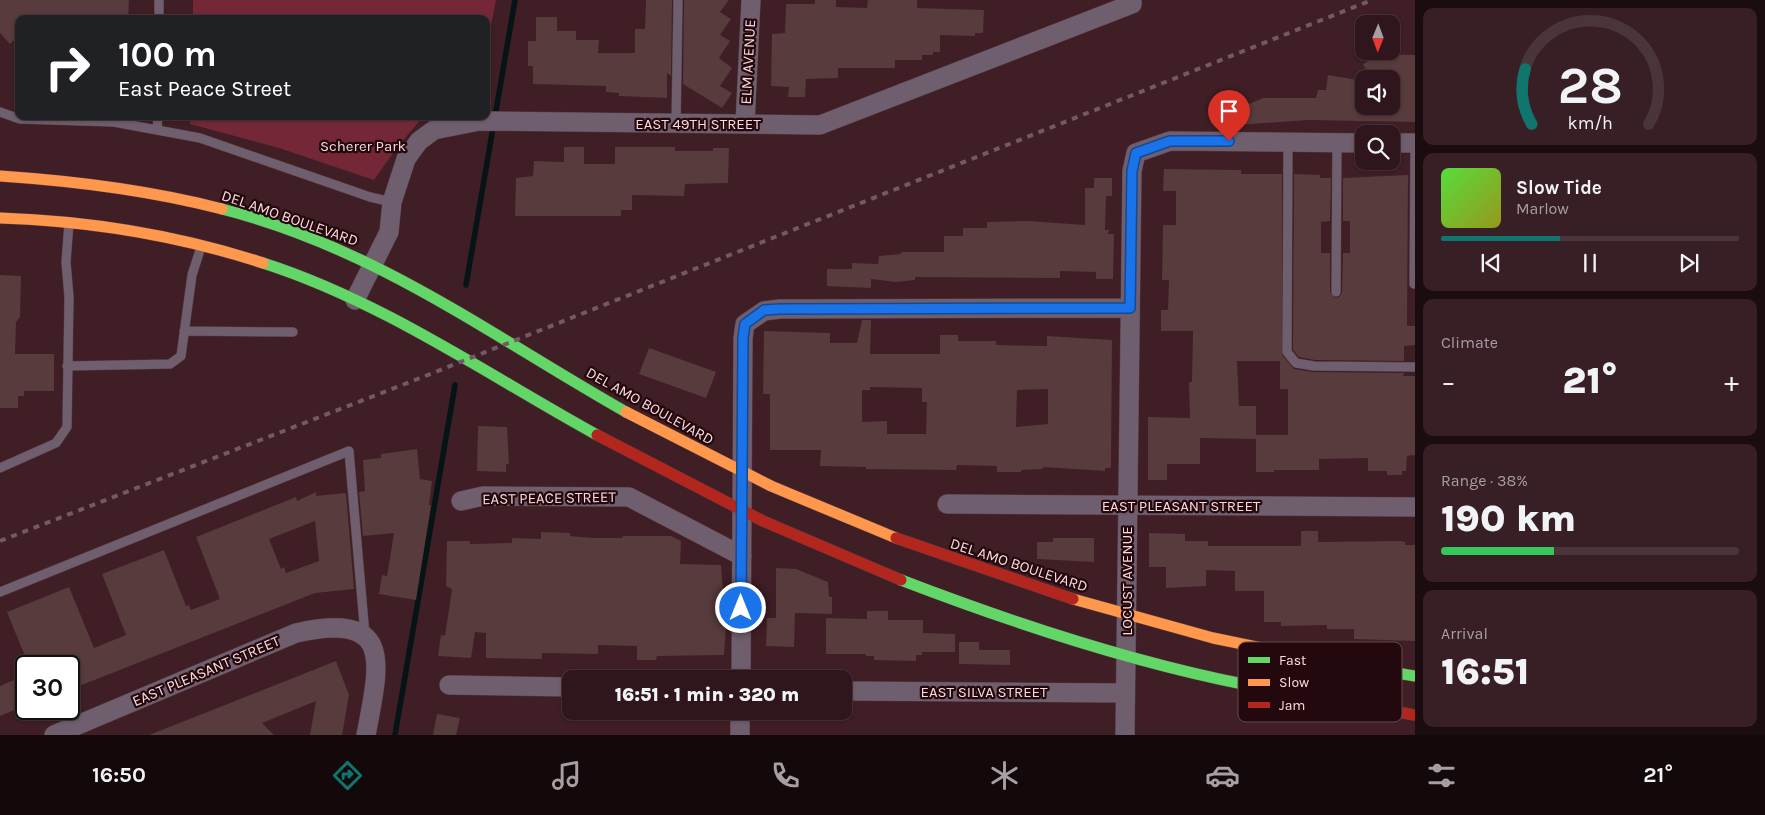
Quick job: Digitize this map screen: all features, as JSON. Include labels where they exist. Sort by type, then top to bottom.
[{"type":"main road","name":"DEL AMO BOULEVARD","points":[[0,176],[74,180],[162,194],[232,211],[310,237],[373,264],[435,297],[665,434],[811,504],[920,548],[1127,615],[1238,642]]},
{"type":"main road","points":[[0,218],[69,221],[113,226],[202,244],[301,277],[355,300],[418,332],[565,418],[741,511],[830,552],[913,586],[1126,656],[1197,675],[1238,683]]},
{"type":"main road","name":"DEL AMO BOULEVARD","points":[[1402,674],[1415,676]]},
{"type":"main road","points":[[1402,713],[1415,715]]},
{"type":"street","name":"ELM AVENUE","points":[[745,124],[751,0]]},
{"type":"street","name":"EAST 49TH STREET","points":[[355,300],[389,232],[392,202],[406,159],[420,141],[434,130],[479,121],[512,123],[820,125],[836,121],[1132,2]]},
{"type":"street","points":[[741,670],[743,338],[745,324],[752,317],[764,310],[780,309],[1130,308],[1132,171],[1136,153],[1170,141],[1355,143]]},
{"type":"street","points":[[1400,143],[1415,143]]},
{"type":"street","name":"LOCUST AVENUE","points":[[1124,735],[1130,308]]},
{"type":"street","name":"EAST PEACE STREET","points":[[461,501],[483,496],[629,497],[742,556]]},
{"type":"street","name":"EAST PLEASANT STREET","points":[[947,504],[1415,508]]},
{"type":"street","name":"EAST PLEASANT STREET","points":[[54,735],[296,634],[323,627],[346,628],[363,634]]},
{"type":"street","points":[[363,634],[371,642],[375,662],[375,682],[366,735]]},
{"type":"street","points":[[449,685],[562,687]]},
{"type":"street","name":"EAST SILVA STREET","points":[[852,691],[1125,693]]},
{"type":"street","points":[[740,720],[740,735]]},
{"type":"lane","points":[[159,0],[159,15]]},
{"type":"lane","points":[[676,124],[678,0]]},
{"type":"lane","points":[[0,112],[15,117]]},
{"type":"lane","points":[[51,120],[114,122],[200,138],[370,197],[392,202]]},
{"type":"lane","points":[[157,130],[158,120]]},
{"type":"lane","points":[[1288,142],[1287,352],[1296,363],[1314,366],[1415,367]]},
{"type":"lane","points":[[1336,292],[1337,142]]},
{"type":"lane","points":[[1414,284],[1415,143]]},
{"type":"lane","points":[[0,468],[56,443],[67,427],[69,297],[66,262],[69,221]]},
{"type":"lane","points":[[67,366],[170,364],[181,356],[192,275],[202,244]]},
{"type":"lane","points":[[184,331],[293,332]]},
{"type":"lane","points":[[0,592],[349,451],[363,634]]},
{"type":"green space","points":[[193,0],[496,0],[490,31],[490,15],[193,15]]},
{"type":"green space","name":"Scherer Park","points":[[190,120],[421,120],[398,146],[374,180],[279,148],[190,124]]},
{"type":"building","points":[[0,0],[129,0],[128,15],[15,15],[15,39],[10,44],[0,33]]},
{"type":"building","points":[[646,0],[672,0],[671,76],[667,73],[667,98],[619,96],[619,93],[606,92],[606,86],[533,84],[533,66],[528,66],[528,41],[536,41],[536,17],[557,17],[557,31],[576,31],[576,40],[599,40],[598,53],[635,53],[635,29],[645,29]]},
{"type":"building","points":[[684,0],[729,0],[720,12],[731,19],[720,35],[730,41],[719,58],[732,68],[720,86],[732,93],[722,108],[683,84]]},
{"type":"building","points":[[815,0],[836,0],[836,7],[867,8],[868,0],[917,0],[917,8],[984,10],[983,33],[975,33],[975,36],[940,35],[940,52],[933,52],[933,55],[922,55],[922,60],[895,60],[895,68],[838,68],[838,78],[806,79],[805,97],[788,97],[789,87],[771,86],[772,34],[785,33],[786,4],[815,4]]},
{"type":"building","points":[[1400,55],[1415,55],[1415,122],[1309,120],[1235,125],[1235,107],[1242,107],[1263,98],[1316,98],[1318,90],[1326,90],[1328,75],[1355,80],[1355,115],[1400,115],[1400,70],[1366,70],[1363,64],[1370,60],[1400,60]]},
{"type":"building","points":[[564,147],[584,147],[584,164],[615,164],[615,147],[675,147],[675,151],[713,151],[713,148],[729,148],[728,183],[685,184],[684,196],[632,195],[632,210],[621,210],[621,216],[515,216],[516,178],[533,176],[534,161],[564,162]]},
{"type":"building","points":[[1164,169],[1241,170],[1241,174],[1282,174],[1282,355],[1294,369],[1313,372],[1404,373],[1403,376],[1415,376],[1415,455],[1407,456],[1406,471],[1402,471],[1402,475],[1387,475],[1387,471],[1368,471],[1368,458],[1319,459],[1319,470],[1256,472],[1256,439],[1200,438],[1200,464],[1167,464],[1167,480],[1148,480],[1148,417],[1190,418],[1189,382],[1192,382],[1193,331],[1161,331],[1161,310],[1168,310],[1169,280],[1162,280],[1163,225],[1176,225],[1176,191],[1163,191]],"holes":[[[1237,361],[1280,361],[1280,389],[1288,389],[1288,435],[1256,435],[1256,406],[1239,406]]]},
{"type":"building","points":[[1294,174],[1320,175],[1320,178],[1331,178],[1330,221],[1321,222],[1321,253],[1330,253],[1330,292],[1335,298],[1339,297],[1342,293],[1343,253],[1350,253],[1350,221],[1343,221],[1343,178],[1408,175],[1407,326],[1415,326],[1415,345],[1404,346],[1404,361],[1315,360],[1299,357],[1293,350]]},
{"type":"building","points":[[1094,178],[1112,178],[1112,196],[1106,196],[1105,230],[1109,230],[1108,234],[1114,234],[1113,279],[1096,279],[1096,272],[1060,271],[1060,278],[915,277],[915,280],[896,282],[871,279],[871,288],[827,286],[827,269],[852,269],[852,263],[878,264],[879,256],[901,254],[901,252],[944,252],[944,236],[963,236],[963,228],[987,228],[987,222],[1027,221],[1085,225],[1085,188],[1094,188]]},
{"type":"building","points":[[0,275],[21,276],[20,317],[16,322],[15,354],[54,354],[54,391],[24,391],[24,396],[18,396],[18,408],[0,408]]},
{"type":"building","points":[[862,320],[871,320],[870,354],[940,354],[940,335],[958,335],[958,341],[996,341],[996,345],[1047,346],[1047,336],[1112,340],[1111,468],[1105,468],[1105,471],[1043,467],[1043,469],[1021,470],[1021,472],[997,472],[997,466],[957,465],[956,470],[866,469],[866,467],[820,466],[821,450],[770,450],[770,394],[763,394],[764,331],[830,333],[830,343],[857,343]],"holes":[[[870,387],[922,388],[922,402],[927,402],[926,434],[887,434],[887,421],[862,422],[862,390],[870,390]],[[1048,389],[1048,424],[1016,427],[1017,390]]]},
{"type":"building","points":[[649,348],[716,372],[706,398],[639,374]]},
{"type":"building","points":[[478,426],[507,427],[509,464],[506,464],[506,472],[477,471]]},
{"type":"building","points":[[417,449],[420,479],[432,481],[429,505],[431,505],[416,600],[379,594],[382,575],[387,576],[394,533],[363,536],[359,492],[365,491],[363,460],[381,458],[381,454]]},
{"type":"building","points":[[316,492],[316,496],[346,493],[354,589],[315,593],[80,686],[80,655],[25,655],[7,612],[69,587],[94,648],[126,635],[102,574],[164,550],[186,606],[189,605],[191,610],[220,599],[196,537],[296,497],[297,501]],"holes":[[[315,521],[319,561],[286,573],[284,567],[281,569],[269,539]]]},
{"type":"building","points":[[1301,531],[1318,531],[1318,542],[1400,541],[1405,542],[1405,545],[1415,545],[1415,641],[1354,639],[1354,629],[1327,629],[1327,625],[1281,626],[1281,622],[1264,622],[1264,591],[1235,591],[1235,571],[1206,570],[1206,586],[1166,588],[1166,567],[1149,567],[1149,533],[1185,534],[1185,541],[1208,541],[1208,546],[1301,546]]},
{"type":"building","points":[[541,532],[570,533],[570,536],[593,538],[671,536],[681,541],[680,564],[721,565],[726,626],[724,655],[657,656],[656,660],[637,660],[637,646],[598,645],[598,654],[542,653],[542,659],[486,658],[486,633],[475,632],[471,658],[438,656],[441,635],[445,636],[452,589],[446,586],[447,541],[470,541],[470,544],[512,543],[512,538],[541,539]]},
{"type":"building","points":[[1053,538],[1094,538],[1094,562],[1037,559],[1037,542],[1053,542]]},
{"type":"building","points":[[776,568],[796,569],[828,582],[829,597],[832,597],[832,614],[795,613],[794,647],[766,646],[767,618],[776,618]]},
{"type":"building","points":[[867,611],[888,611],[888,620],[923,620],[923,633],[955,634],[955,652],[922,652],[922,655],[916,655],[916,661],[874,660],[874,656],[866,656],[866,654],[826,654],[826,618],[867,619]]},
{"type":"building","points":[[959,642],[979,642],[979,650],[1010,650],[1010,665],[959,664]]},
{"type":"building","points":[[336,661],[349,695],[342,735],[310,735],[316,701],[262,723],[274,735],[149,735]]},
{"type":"building","points":[[15,680],[15,710],[0,716],[0,686]]},
{"type":"building","points":[[437,714],[460,718],[456,735],[433,735]]},
{"type":"waterway","points":[[466,285],[515,0]]},
{"type":"waterway","points":[[395,735],[455,385]]},
{"type":"railway","points":[[0,541],[415,380],[1372,0]]},
{"type":"traffic: fast","points":[[222,209],[278,226],[331,246],[382,270],[431,296],[626,412]]},
{"type":"traffic: fast","points":[[263,263],[350,297],[392,318],[597,435]]},
{"type":"traffic: fast","points":[[901,580],[1072,640],[1160,665],[1238,683]]},
{"type":"traffic: fast","points":[[1402,674],[1415,676]]},
{"type":"traffic: slow","points":[[0,176],[112,187],[195,202],[222,209]]},
{"type":"traffic: slow","points":[[0,218],[67,222],[133,231],[166,237],[263,263]]},
{"type":"traffic: slow","points":[[626,412],[771,486],[896,538]]},
{"type":"traffic: slow","points":[[1073,599],[1213,638],[1238,643]]},
{"type":"traffic: jam","points":[[597,435],[763,521],[901,580]]},
{"type":"traffic: jam","points":[[896,538],[1073,599]]},
{"type":"traffic: jam","points":[[1402,713],[1415,715]]},
{"type":"route","points":[[741,608],[743,338],[745,324],[752,317],[764,310],[780,309],[1130,308],[1132,171],[1136,153],[1170,141],[1229,141]]}]
